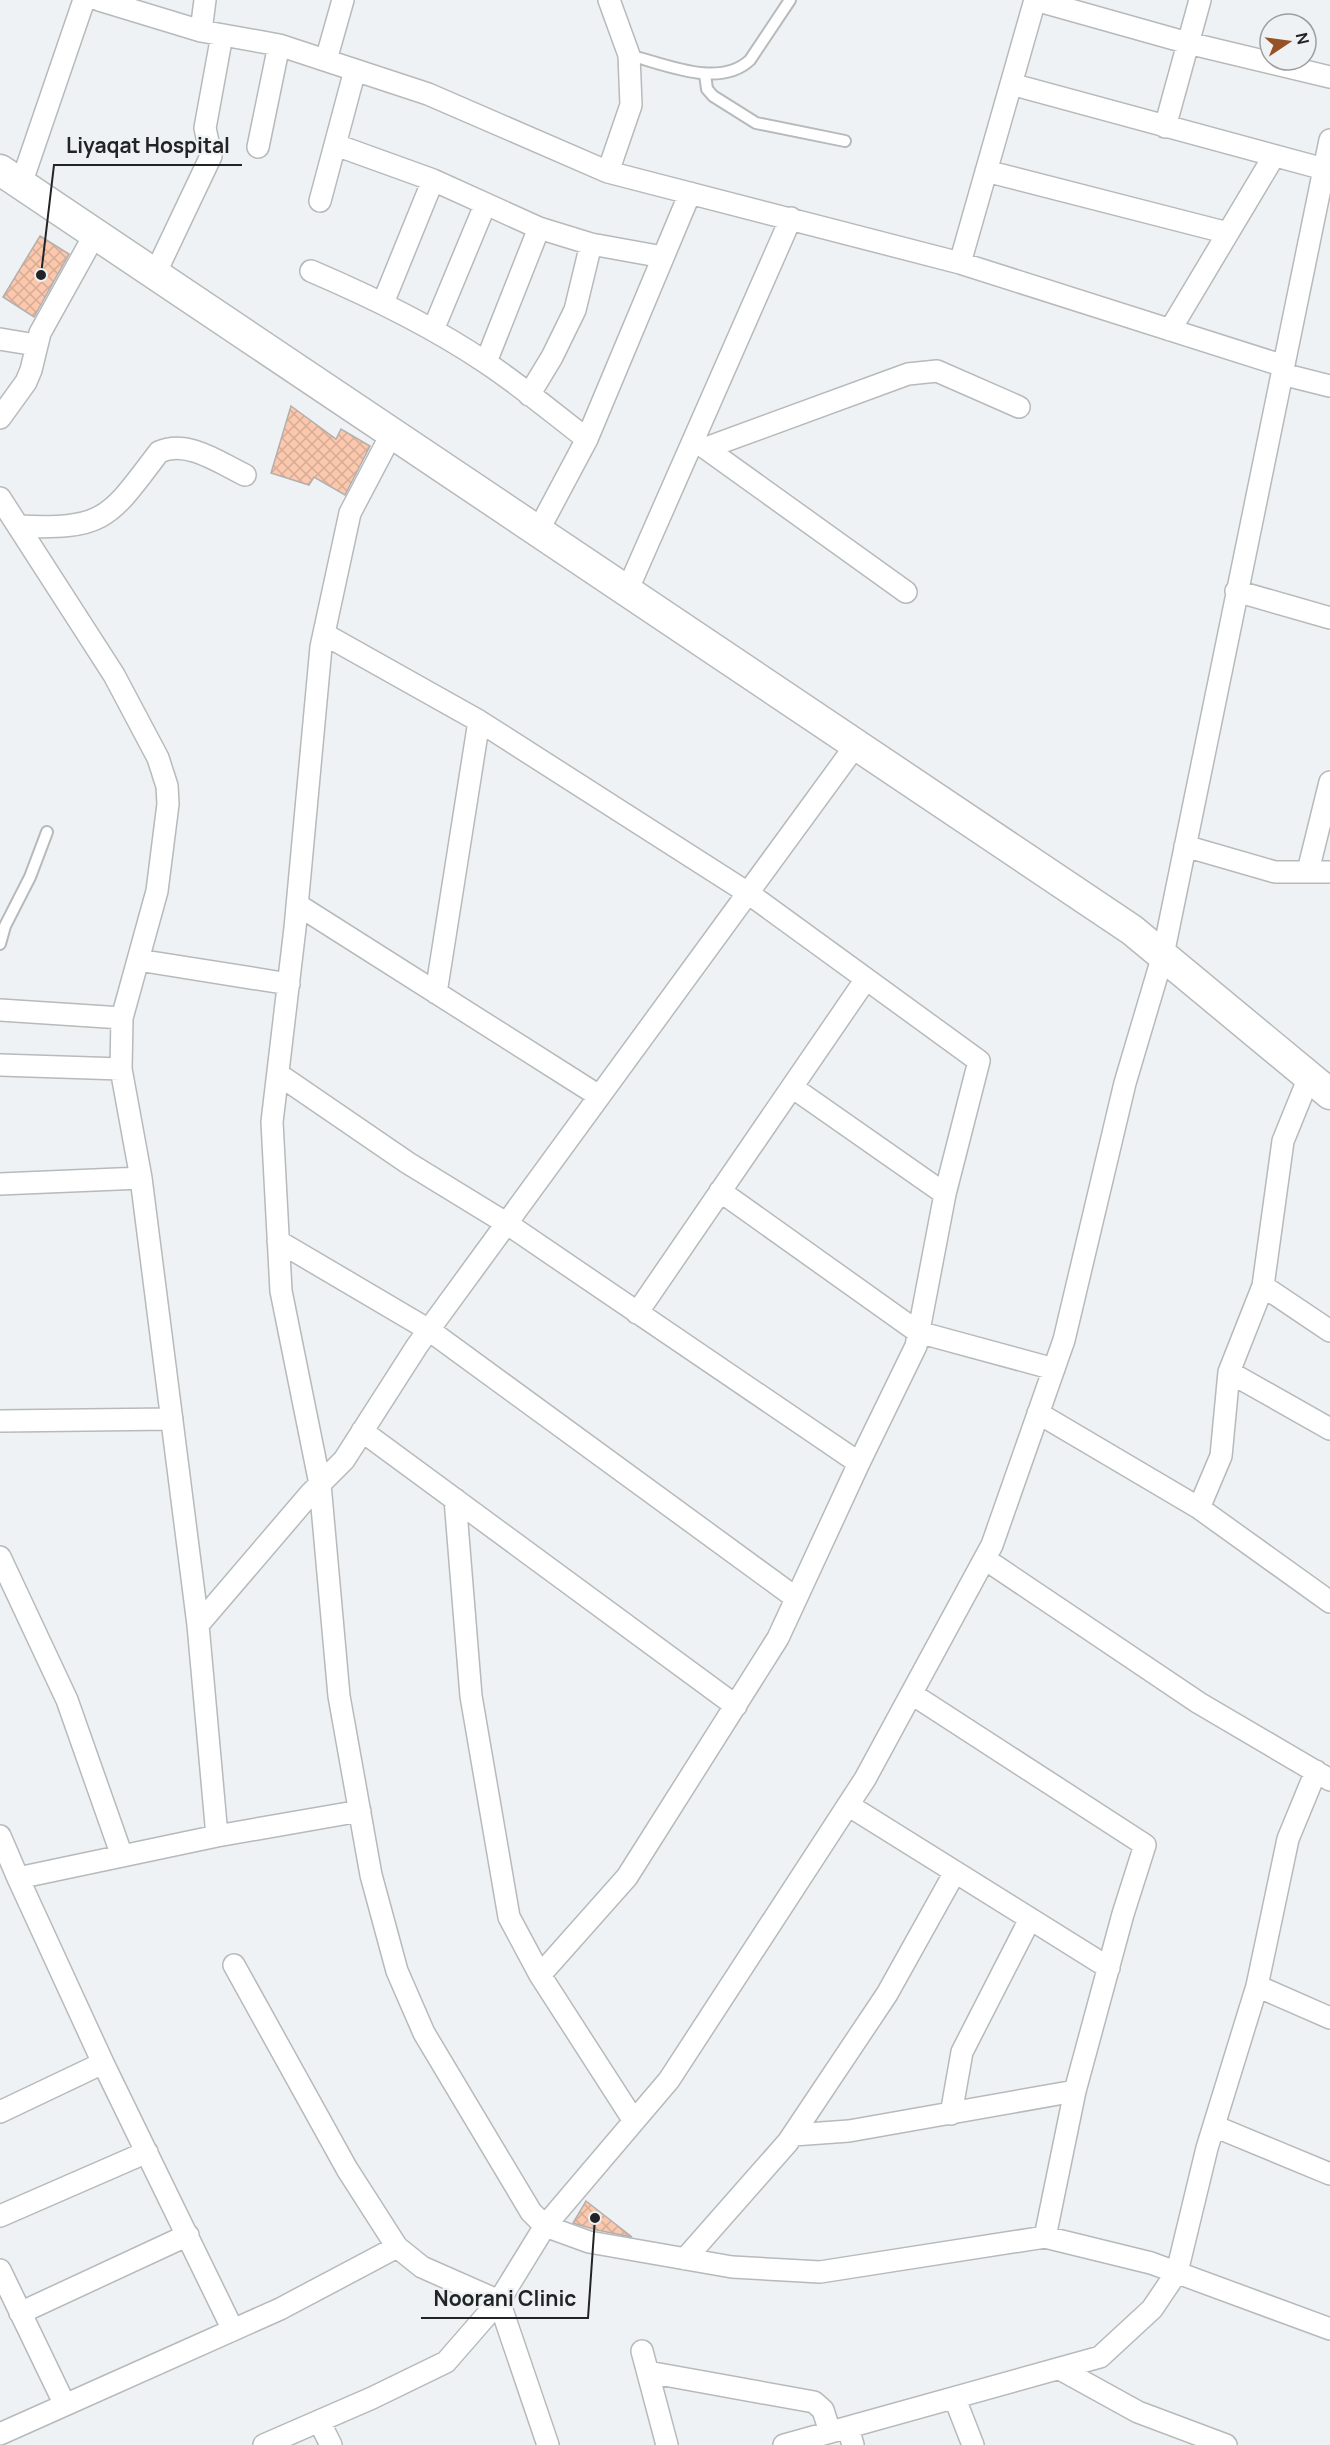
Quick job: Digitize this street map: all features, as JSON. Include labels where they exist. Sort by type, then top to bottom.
[{"type":"street","points":[[84,0],[10,177],[1122,923],[1320,1085],[1283,1141],[1263,1286],[1229,1372],[1221,1456],[1199,1508]]},
{"type":"street","points":[[99,0],[211,33],[279,45],[428,94],[608,172],[960,263],[1170,330],[1330,386]]},
{"type":"street","points":[[155,274],[211,156],[206,128],[211,33],[205,0]]},
{"type":"street","points":[[326,60],[343,0]]},
{"type":"street","points":[[608,172],[631,105],[630,55],[609,0]]},
{"type":"street","points":[[960,263],[1035,0],[1188,43],[1330,76]]},
{"type":"street","points":[[1165,127],[1200,0]]},
{"type":"street","points":[[258,147],[279,45]]},
{"type":"street","points":[[320,201],[355,70]]},
{"type":"street","points":[[1011,84],[1324,169]]},
{"type":"street","points":[[264,2445],[446,2362],[499,2301],[545,2226],[669,2080],[865,1779],[992,1545],[1064,1340],[1125,1083],[1162,955],[1330,140]]},
{"type":"street","points":[[336,145],[434,180],[539,228],[591,244],[663,257]]},
{"type":"street","points":[[1170,330],[1274,156]]},
{"type":"street","points":[[986,171],[1228,233]]},
{"type":"street","points":[[383,303],[434,180]]},
{"type":"street","points":[[538,531],[587,439],[690,192]]},
{"type":"street","points":[[433,330],[485,205]]},
{"type":"street","points":[[627,591],[700,444],[791,218]]},
{"type":"street","points":[[486,362],[539,228]]},
{"type":"street","points":[[0,418],[26,382],[40,333],[95,234]]},
{"type":"street","points":[[529,395],[552,357],[575,310],[591,244]]},
{"type":"street","points":[[311,271],[383,303],[486,362],[587,439]]},
{"type":"street","points":[[0,339],[36,345]]},
{"type":"street","points":[[700,444],[908,374],[927,370],[946,374],[1019,406]]},
{"type":"street","points":[[392,433],[351,513],[324,634],[298,905],[272,1122],[281,1291],[320,1484],[339,1696],[371,1875],[397,1971],[424,2033],[531,2212],[545,2226],[589,2242],[732,2267],[820,2272],[1045,2237],[1151,2263],[1330,2329]]},
{"type":"street","points":[[700,444],[906,592]]},
{"type":"street","points":[[18,526],[57,528],[98,519],[123,499],[159,452],[168,448],[192,450],[245,475]]},
{"type":"street","points":[[0,498],[114,675],[164,773],[168,804],[157,891],[122,1018],[121,1069],[141,1178],[198,1625],[217,1836]]},
{"type":"street","points":[[1236,591],[1330,618]]},
{"type":"street","points":[[324,634],[478,721],[748,893],[979,1061],[945,1194],[916,1346],[778,1638],[627,1877],[540,1975]]},
{"type":"street","points":[[436,993],[478,721]]},
{"type":"street","points":[[198,1625],[320,1484],[344,1460],[429,1330],[856,745]]},
{"type":"street","points":[[1308,871],[1330,782]]},
{"type":"street","points":[[1185,846],[1275,872],[1330,872]]},
{"type":"street","points":[[298,905],[599,1096]]},
{"type":"street","points":[[138,960],[289,984]]},
{"type":"street","points":[[637,1313],[866,980]]},
{"type":"street","points":[[0,1010],[122,1018]]},
{"type":"street","points":[[0,1065],[121,1069]]},
{"type":"street","points":[[278,1074],[408,1163],[506,1223],[859,1463]]},
{"type":"street","points":[[792,1087],[945,1194]]},
{"type":"street","points":[[0,1184],[141,1178]]},
{"type":"street","points":[[720,1191],[918,1332],[1054,1369]]},
{"type":"street","points":[[278,1241],[429,1330],[796,1599]]},
{"type":"street","points":[[1263,1286],[1330,1331]]},
{"type":"street","points":[[1229,1372],[1330,1429]]},
{"type":"street","points":[[1038,1413],[1199,1508],[1329,1599]]},
{"type":"street","points":[[0,1421],[172,1419]]},
{"type":"street","points":[[362,1431],[736,1706]]},
{"type":"street","points":[[455,1499],[471,1696],[509,1917],[540,1975],[634,2121]]},
{"type":"street","points":[[0,1557],[67,1700],[122,1856]]},
{"type":"street","points":[[784,2445],[844,2435],[955,2399],[1100,2357],[1152,2309],[1176,2272],[1214,2126],[1257,1986],[1288,1839],[1323,1776],[1199,1702],[985,1559]]},
{"type":"street","points":[[912,1694],[1145,1845],[1108,1968],[1075,2091],[1045,2237]]},
{"type":"street","points":[[848,1805],[1108,1968]]},
{"type":"street","points":[[11,1876],[360,1811]]},
{"type":"street","points":[[0,1836],[11,1876],[233,2330]]},
{"type":"street","points":[[685,2259],[793,2135],[887,1994],[955,1872]]},
{"type":"street","points":[[951,2114],[962,2052],[1030,1919]]},
{"type":"street","points":[[234,1965],[347,2169],[397,2247],[422,2267],[499,2301],[548,2445]]},
{"type":"street","points":[[1257,1986],[1330,2018]]},
{"type":"street","points":[[0,2112],[103,2062]]},
{"type":"street","points":[[793,2135],[849,2131],[1075,2091]]},
{"type":"street","points":[[1214,2126],[1330,2174]]},
{"type":"street","points":[[0,2216],[147,2152]]},
{"type":"street","points":[[20,2313],[188,2235]]},
{"type":"street","points":[[0,2434],[280,2309],[397,2247]]},
{"type":"street","points":[[0,2270],[65,2405]]},
{"type":"street","points":[[667,2445],[645,2361],[814,2402],[844,2435]]},
{"type":"street","points":[[1060,2369],[1137,2412],[1226,2445]]},
{"type":"street","points":[[955,2399],[973,2445]]},
{"type":"street","points":[[320,2421],[331,2445]]},
{"type":"lane","points":[[630,55],[705,74],[742,67],[750,60],[789,0]]},
{"type":"lane","points":[[705,74],[707,89],[713,96],[756,123],[845,141]]},
{"type":"lane","points":[[0,944],[15,902],[30,878],[47,832]]},
{"type":"building","points":[[40,236],[69,254],[34,317],[3,297]]},
{"type":"building","points":[[291,406],[336,439],[341,429],[370,446],[345,495],[314,477],[309,485],[271,473]]},
{"type":"building","points":[[586,2201],[632,2237],[573,2223]]},
{"type":"place","name":"Liyaqat Hospital","points":[[41,275]]},
{"type":"place","name":"Noorani Clinic","points":[[595,2218]]}]
